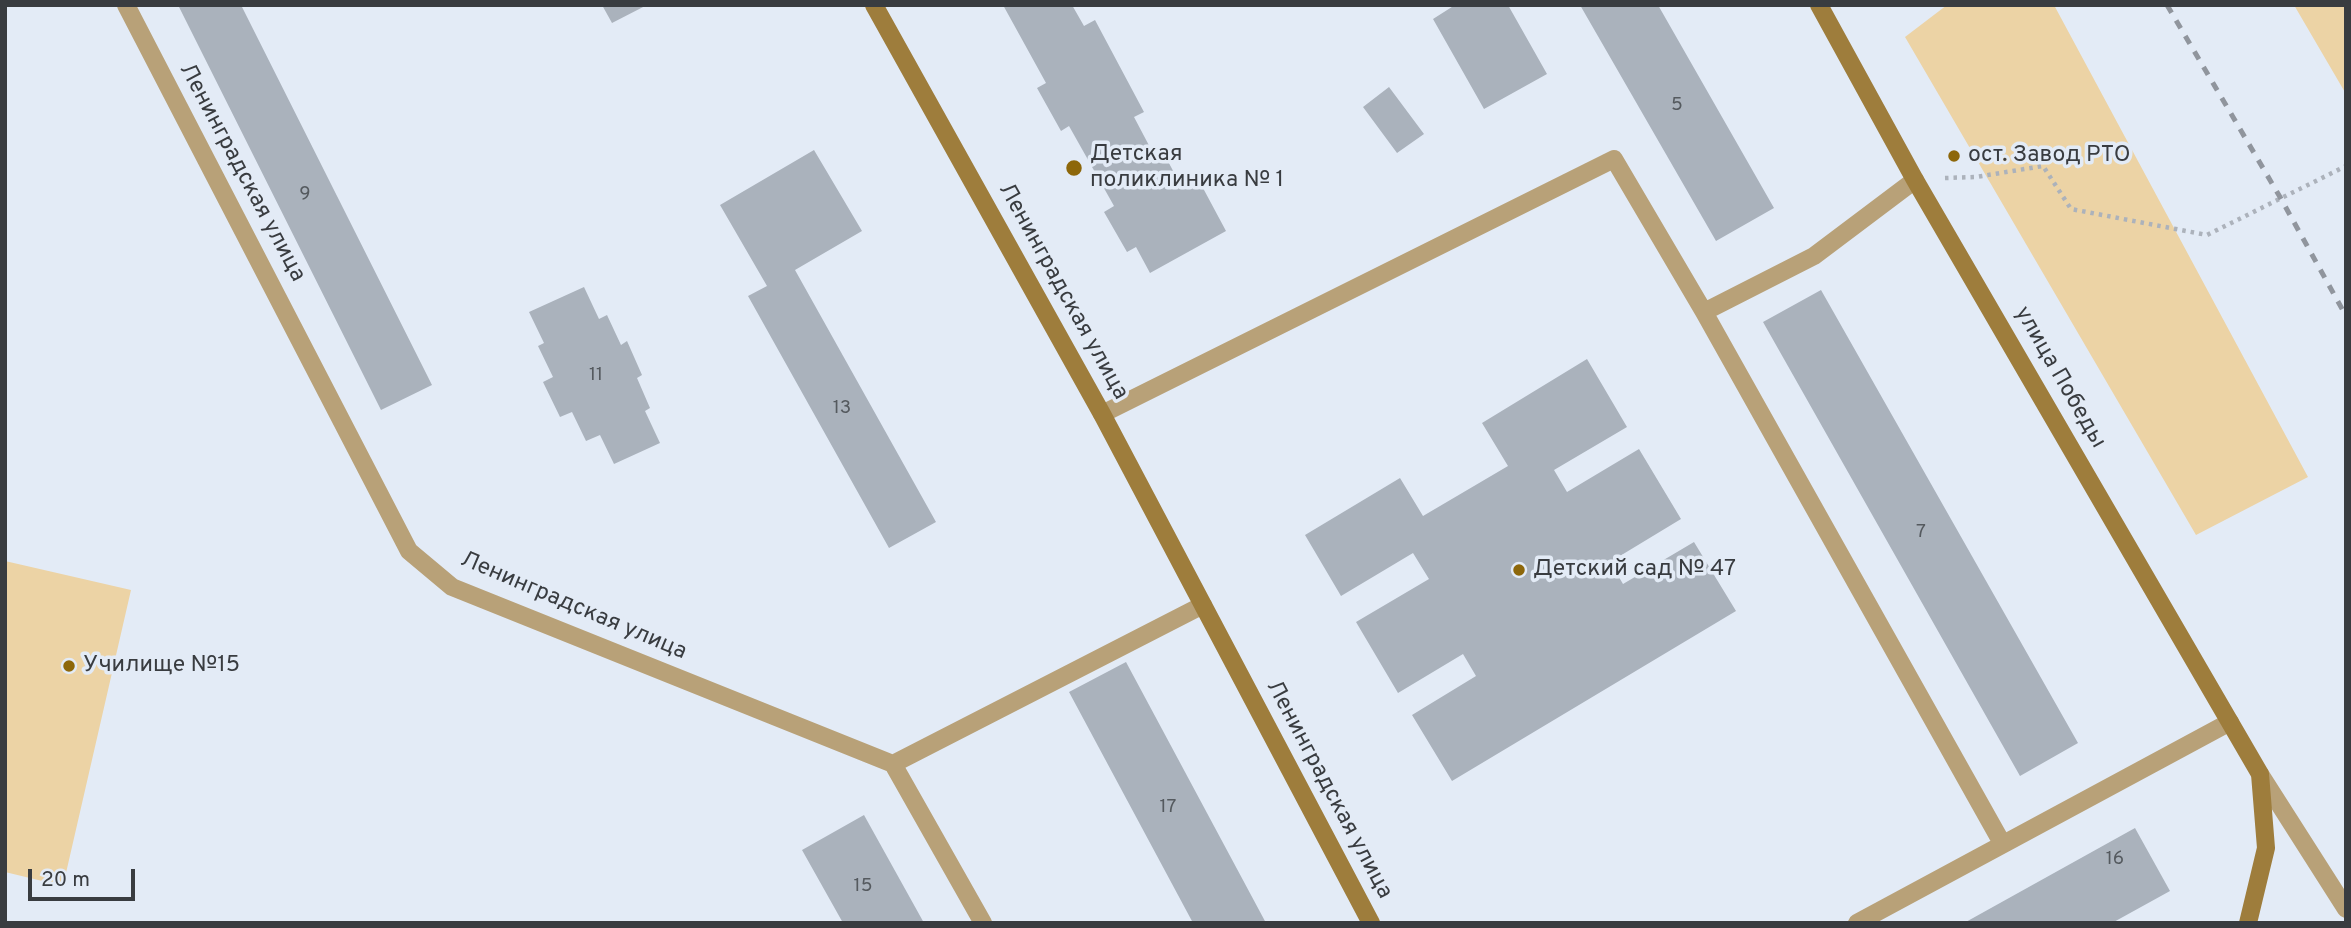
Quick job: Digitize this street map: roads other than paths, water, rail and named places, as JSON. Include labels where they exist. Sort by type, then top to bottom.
[{"type":"street","name":"Ленинградская улица","points":[[126,5],[409,551],[452,587],[893,764]]},
{"type":"street","name":"Ленинградская улица","points":[[874,5],[1102,414],[1371,923]]},
{"type":"street","name":"улица Победы","points":[[1819,5],[1915,180],[2260,774],[2346,909]]},
{"type":"street","points":[[1102,414],[1614,159],[1704,312],[2002,843]]},
{"type":"street","points":[[1704,312],[1814,256],[1915,180]]},
{"type":"street","points":[[983,923],[893,764],[1203,605]]},
{"type":"street","points":[[1857,923],[2230,722]]},
{"type":"street","name":"улица Победы","points":[[2248,923],[2266,848],[2260,774]]},
{"type":"railway","points":[[2167,5],[2280,197],[2346,316]]},
{"type":"place","name":"ост. Завод РТО","points":[[1954,156]]},
{"type":"place","name":"Детская поликлиника № 1","points":[[1074,168]]},
{"type":"place","name":"Детский сад № 47","points":[[1519,570]]},
{"type":"place","name":"Училище №15","points":[[69,666]]}]
